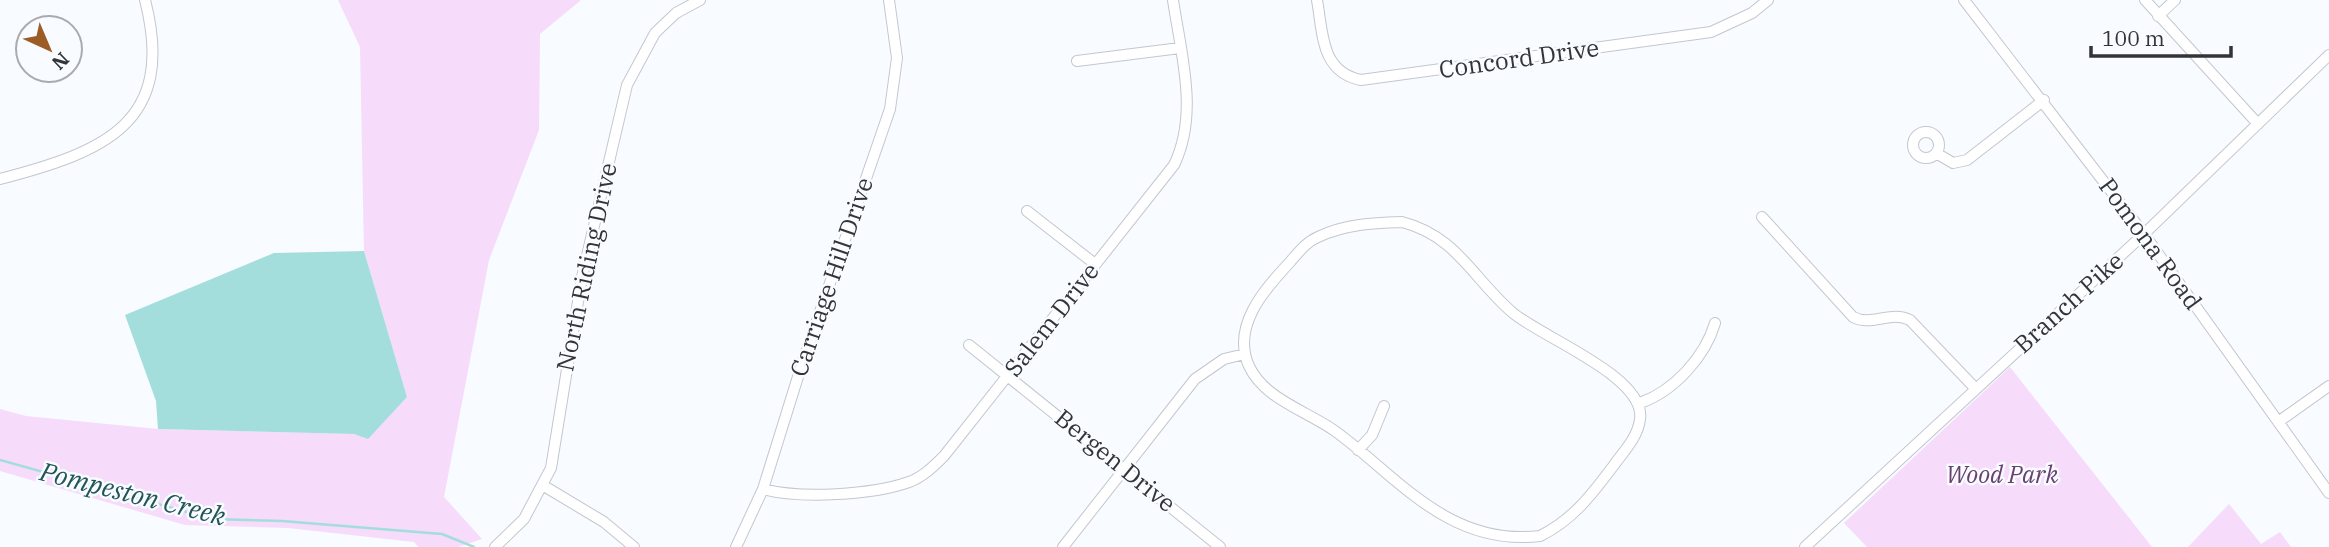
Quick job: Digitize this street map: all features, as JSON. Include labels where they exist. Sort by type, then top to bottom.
[{"type":"street","points":[[0,178],[81,154],[112,138],[125,126],[143,99],[153,65],[152,28],[145,0]]},
{"type":"street","name":"North Riding Drive","points":[[495,547],[524,519],[544,486],[556,447],[562,392],[582,277],[627,85],[655,33],[676,13],[700,0]]},
{"type":"street","name":"Carriage Hill Drive","points":[[736,547],[750,523],[763,489],[801,367],[890,109],[897,58],[889,0]]},
{"type":"street","name":"Salem Drive","points":[[763,489],[807,496],[881,488],[910,482],[944,456],[1160,185],[1184,145],[1188,110],[1173,0]]},
{"type":"street","name":"Concord Drive","points":[[1317,0],[1330,62],[1340,73],[1361,80],[1711,32],[1752,13],[1768,0]]},
{"type":"street","name":"Pomona Road","points":[[1964,0],[2044,100],[2144,234],[2329,493]]},
{"type":"street","points":[[2145,0],[2258,124]]},
{"type":"street","points":[[2158,16],[2175,0]]},
{"type":"street","points":[[1077,61],[1180,48]]},
{"type":"street","name":"Branch Pike","points":[[1805,547],[2144,234],[2329,55]]},
{"type":"street","points":[[1936,153],[1953,163],[1967,160],[2044,100]]},
{"type":"street","points":[[1027,211],[1095,264]]},
{"type":"street","points":[[1762,217],[1853,317],[1867,321],[1897,315],[1910,320],[1975,388]]},
{"type":"street","points":[[1430,521],[1358,450],[1263,385],[1250,368],[1245,354],[1244,336],[1251,313],[1272,282],[1305,246],[1337,229],[1402,222],[1424,227],[1443,239],[1512,312],[1623,381],[1640,403],[1641,417],[1634,437],[1588,499],[1558,526],[1520,544],[1508,546],[1475,543]]},
{"type":"street","points":[[1640,403],[1653,398],[1686,370],[1710,340],[1715,323]]},
{"type":"street","name":"Bergen Drive","points":[[969,345],[1220,547]]},
{"type":"street","points":[[1063,547],[1200,374],[1224,359],[1245,354]]},
{"type":"street","points":[[2278,422],[2329,386]]},
{"type":"street","points":[[1358,450],[1372,435],[1384,406]]},
{"type":"street","points":[[544,486],[604,522],[634,547]]},
{"type":"green space","points":[[338,0],[581,0],[540,34],[539,130],[489,260],[444,497],[482,539],[458,547],[419,547],[414,542],[288,528],[185,525],[0,471],[0,409],[26,416],[158,429],[354,434],[368,438],[407,397],[364,251],[360,47]]},
{"type":"green space","name":"Wood Park","points":[[2010,367],[2152,547],[1867,547],[1844,523]]},
{"type":"green space","points":[[2229,504],[2261,544],[2280,532],[2291,547],[2188,547]]},
{"type":"water","points":[[364,251],[407,397],[368,439],[354,434],[158,429],[156,401],[125,315],[274,253]]},
{"type":"waterway","name":"Pompeston Creek","points":[[0,460],[212,519],[282,521],[442,534],[474,547]]}]
